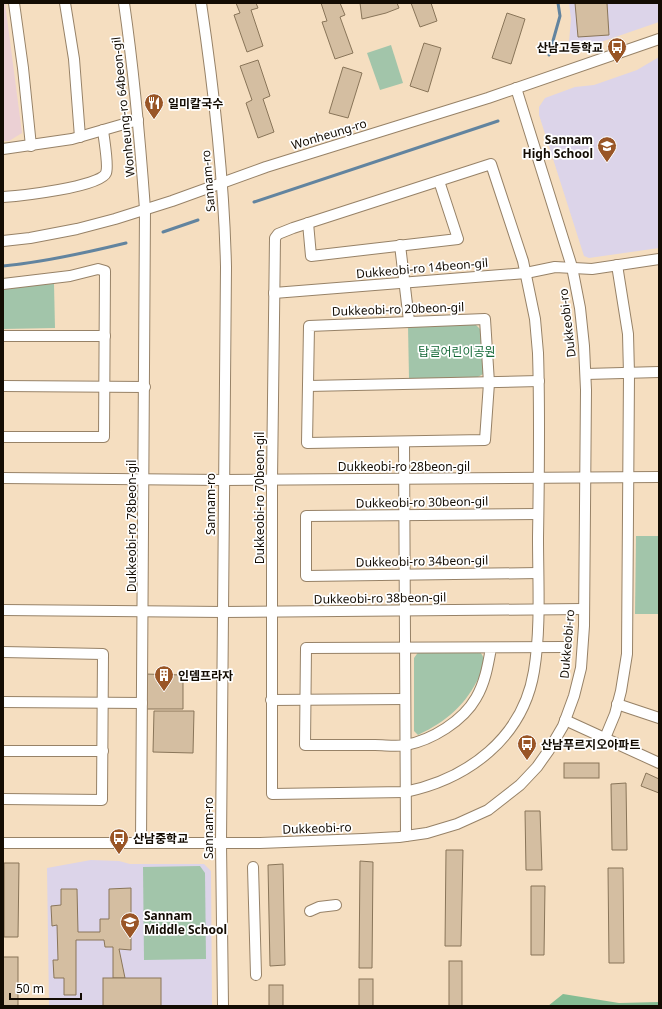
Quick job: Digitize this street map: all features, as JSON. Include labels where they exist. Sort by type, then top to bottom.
[{"type":"street","points":[[14,3],[23,68],[31,146]]},
{"type":"street","points":[[65,3],[74,59],[80,137]]},
{"type":"street","name":"Wonheung-ro 64beon-gil","points":[[124,3],[138,120],[145,209]]},
{"type":"street","name":"Sannam-ro","points":[[201,3],[215,108],[225,220],[226,267],[221,843],[223,1006]]},
{"type":"street","name":"Wonheung-ro","points":[[3,241],[77,229],[145,209],[266,167],[516,88],[659,39]]},
{"type":"street","name":"Dukkeobi-ro","points":[[3,843],[299,842],[406,836],[427,833],[457,824],[488,810],[520,785],[537,767],[549,750],[565,720],[574,696],[581,668],[584,609],[586,374],[580,308],[572,267],[516,88]]},
{"type":"street","points":[[3,149],[31,146],[80,137],[138,120]]},
{"type":"street","points":[[3,197],[67,189],[101,179],[106,174],[107,168],[103,130]]},
{"type":"street","name":"Dukkeobi-ro 70beon-gil","points":[[405,792],[272,794],[271,612],[275,238],[278,234],[308,223],[491,164],[526,273]]},
{"type":"street","points":[[308,223],[311,256],[458,239],[439,181]]},
{"type":"street","name":"Dukkeobi-ro 78beon-gil","points":[[141,843],[145,209]]},
{"type":"street","points":[[400,246],[409,321]]},
{"type":"street","name":"Dukkeobi-ro 14beon-gil","points":[[274,293],[526,273],[555,267],[592,269],[659,259]]},
{"type":"street","points":[[605,738],[615,714],[627,654],[628,334],[617,265]]},
{"type":"street","points":[[3,284],[54,278],[98,269],[105,271],[104,437],[3,438]]},
{"type":"street","points":[[405,792],[448,779],[460,773],[485,756],[510,728],[523,707],[534,672],[538,609],[539,381],[535,319],[526,273]]},
{"type":"street","name":"Dukkeobi-ro 20beon-gil","points":[[485,319],[489,383],[485,440],[307,443],[308,326],[485,319]]},
{"type":"street","points":[[3,336],[105,336]]},
{"type":"street","points":[[586,374],[659,372]]},
{"type":"street","points":[[308,386],[539,381]]},
{"type":"street","points":[[3,386],[145,387]]},
{"type":"street","points":[[404,442],[406,836]]},
{"type":"street","name":"Dukkeobi-ro 28beon-gil","points":[[3,478],[272,480],[659,477]]},
{"type":"street","name":"Dukkeobi-ro 30beon-gil","points":[[306,576],[306,516],[538,514]]},
{"type":"street","name":"Dukkeobi-ro 34beon-gil","points":[[306,576],[538,572]]},
{"type":"street","name":"Dukkeobi-ro 38beon-gil","points":[[3,610],[271,612],[584,609]]},
{"type":"street","points":[[491,648],[484,680],[476,699],[451,725],[437,734],[424,740],[405,745],[305,745],[306,648],[564,647]]},
{"type":"street","points":[[3,652],[103,654],[102,800],[3,799]]},
{"type":"street","points":[[271,700],[405,699]]},
{"type":"street","points":[[3,702],[142,703]]},
{"type":"street","points":[[617,704],[659,718]]},
{"type":"street","points":[[565,720],[659,763]]},
{"type":"street","points":[[3,750],[103,751]]},
{"type":"street","points":[[253,867],[256,975]]},
{"type":"street","points":[[310,911],[319,907],[336,905],[321,914]]},
{"type":"shaded area","points":[[3,3],[5,3],[22,133],[9,141],[3,141]]},
{"type":"shaded area","points":[[569,3],[659,3],[659,22],[566,54],[569,42],[571,19]]},
{"type":"shaded area","name":"Sannam High School","points":[[659,57],[659,248],[589,258],[584,256],[539,115],[539,107],[545,98],[575,87],[594,85],[637,70]]},
{"type":"shaded area","name":"Sannam Middle School","points":[[91,860],[119,861],[130,864],[204,864],[211,871],[212,1006],[49,1006],[47,868]]},
{"type":"green space","points":[[391,45],[403,83],[380,90],[367,53]]},
{"type":"green space","points":[[54,284],[55,328],[3,329],[3,288]]},
{"type":"green space","name":"탑골어린이공원","points":[[473,322],[483,332],[487,372],[474,379],[409,378],[408,326]]},
{"type":"green space","points":[[636,536],[659,536],[659,614],[635,614]]},
{"type":"green space","points":[[419,651],[480,652],[484,658],[484,666],[475,686],[455,711],[438,724],[418,735],[414,731],[414,658]]},
{"type":"green space","points":[[200,866],[205,873],[206,959],[144,960],[143,867]]},
{"type":"green space","points":[[563,994],[619,1003],[659,1002],[659,1006],[548,1006]]},
{"type":"building","points":[[236,3],[256,3],[258,8],[251,10],[263,46],[247,52],[234,15],[240,13]]},
{"type":"building","points":[[321,3],[340,3],[345,15],[340,17],[353,53],[335,59],[322,22],[327,21]]},
{"type":"building","points":[[360,3],[397,3],[399,8],[362,19]]},
{"type":"building","points":[[411,3],[431,3],[437,21],[420,27]]},
{"type":"building","points":[[575,3],[607,3],[609,35],[578,37]]},
{"type":"building","points":[[507,13],[525,19],[511,64],[492,58]]},
{"type":"building","points":[[424,43],[441,48],[428,92],[410,86]]},
{"type":"building","points":[[258,60],[270,96],[263,99],[274,132],[258,138],[246,103],[252,100],[240,66]]},
{"type":"building","points":[[343,67],[362,73],[348,118],[329,113]]},
{"type":"building","name":"인뎀프라자","points":[[144,674],[183,675],[183,709],[144,709]]},
{"type":"building","points":[[154,711],[194,711],[193,753],[153,752]]},
{"type":"building","points":[[564,763],[599,763],[599,778],[564,778]]},
{"type":"building","points":[[646,773],[659,779],[659,793],[641,786]]},
{"type":"building","points":[[626,783],[627,850],[612,850],[611,784]]},
{"type":"building","points":[[525,811],[540,811],[542,870],[526,870]]},
{"type":"building","points":[[446,850],[463,850],[461,946],[445,946]]},
{"type":"building","points":[[360,861],[373,862],[372,968],[359,968]]},
{"type":"building","points":[[4,863],[19,863],[18,937],[4,937]]},
{"type":"building","points":[[283,864],[285,965],[270,966],[268,865]]},
{"type":"building","points":[[608,868],[623,868],[624,963],[609,963]]},
{"type":"building","points":[[531,886],[545,886],[544,955],[531,955]]},
{"type":"building","points":[[131,888],[131,950],[119,949],[125,978],[113,978],[113,947],[105,947],[104,940],[76,940],[76,995],[64,995],[64,978],[54,978],[53,960],[58,960],[57,925],[52,926],[51,906],[61,905],[61,889],[77,889],[78,932],[100,932],[100,919],[109,919],[109,889]]},
{"type":"building","points":[[3,957],[18,957],[18,1006],[3,1006]]},
{"type":"building","points":[[449,961],[462,961],[462,1006],[449,1006]]},
{"type":"building","points":[[103,978],[161,978],[161,1006],[103,1006]]},
{"type":"building","points":[[359,979],[373,979],[373,1006],[359,1006]]},
{"type":"building","points":[[269,985],[283,985],[283,1006],[269,1006]]},
{"type":"waterway","points":[[549,55],[560,16],[558,3]]},
{"type":"waterway","points":[[254,202],[498,121]]},
{"type":"waterway","points":[[163,232],[198,220]]},
{"type":"waterway","points":[[3,266],[65,257],[126,243]]},
{"type":"place","name":"산남고등학교","points":[[617,64]]},
{"type":"place","name":"일미칼국수","points":[[154,120]]},
{"type":"place","name":"Sannam High School","points":[[607,163]]},
{"type":"place","name":"인뎀프라자","points":[[164,692]]},
{"type":"place","name":"산남푸르지오아파트","points":[[527,761]]},
{"type":"place","name":"산남중학교","points":[[119,855]]},
{"type":"place","name":"Sannam Middle School","points":[[130,939]]}]
